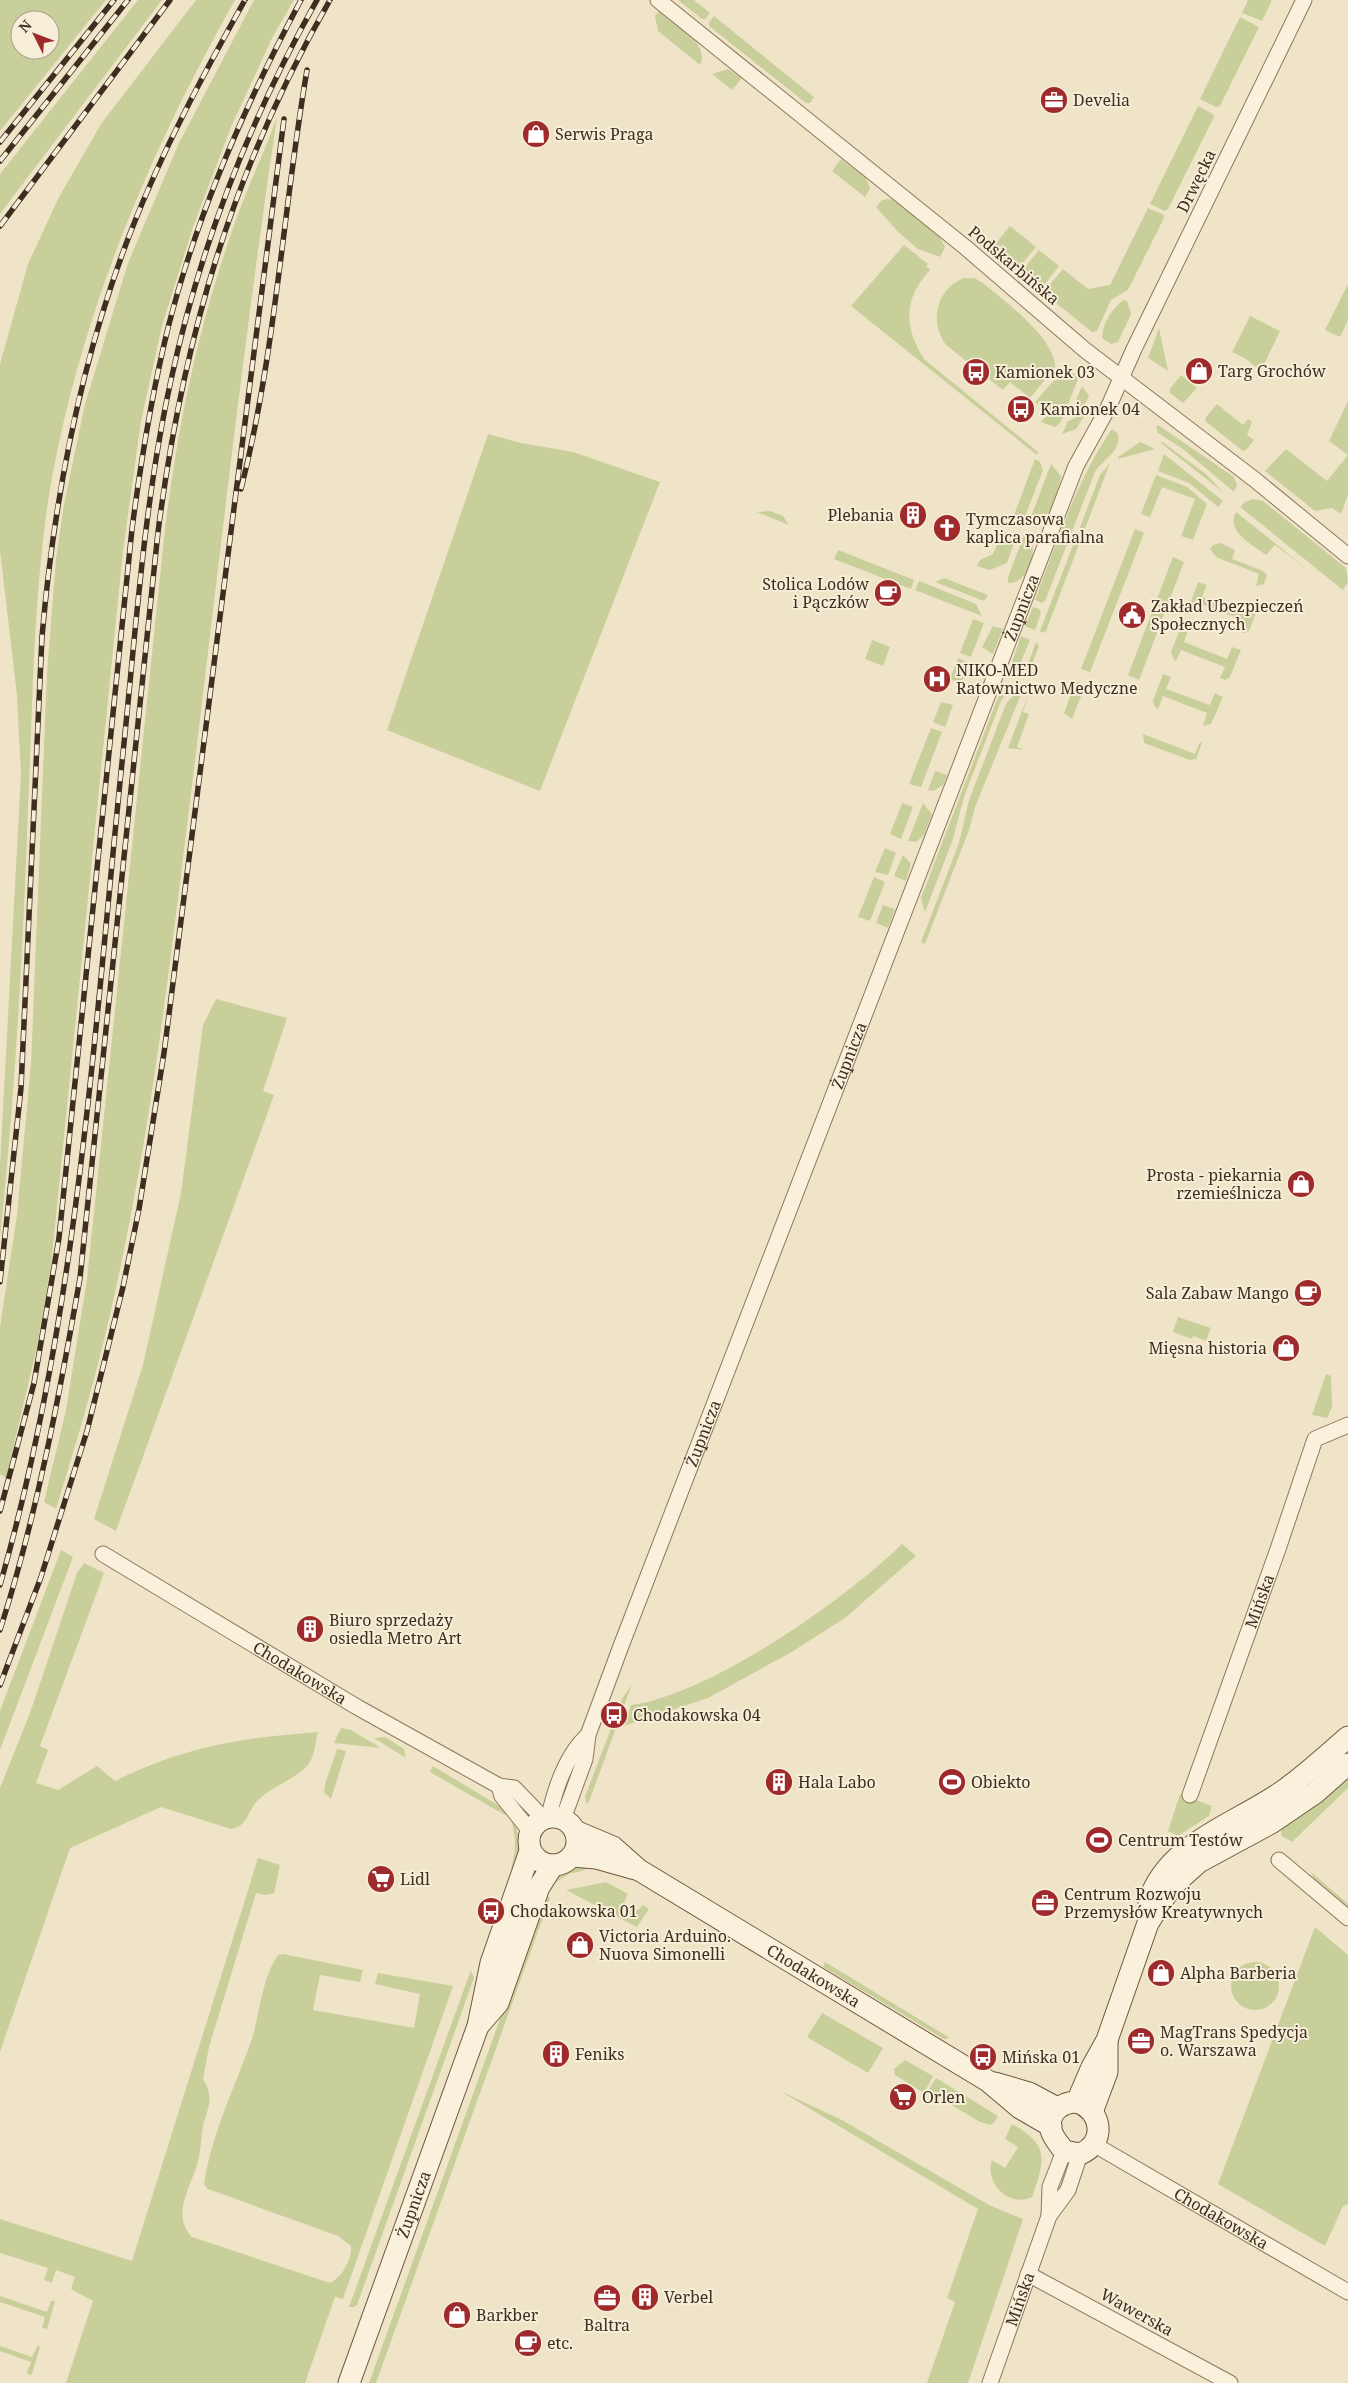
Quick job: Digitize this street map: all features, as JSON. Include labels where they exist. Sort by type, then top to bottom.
[{"type":"street","name":"Podskarbińska","points":[[658,0],[965,247],[1122,379],[1254,480],[1348,556]]},
{"type":"street","name":"Drwęcka","points":[[1122,379],[1134,349],[1304,0]]},
{"type":"street","name":"Żupnicza","points":[[349,2383],[478,2026],[491,1963],[548,1828],[582,1768],[588,1735],[1076,466],[1122,379]]},
{"type":"street","name":"Mińska","points":[[1190,1795],[1278,1549],[1315,1439],[1348,1425]]},
{"type":"street","name":"Chodakowska","points":[[103,1554],[357,1707],[499,1786],[514,1788],[548,1828],[613,1847],[639,1870],[988,2081],[1020,2108],[1069,2112]]},
{"type":"street","points":[[1148,1923],[1147,1908],[1153,1890],[1168,1868],[1192,1846],[1289,1787],[1348,1737]]},
{"type":"street","points":[[1069,2112],[1099,2129],[1098,2138],[1080,2150],[1054,2137],[1069,2112],[1107,2072],[1107,2040],[1148,1923],[1172,1887],[1199,1862],[1271,1823],[1315,1793],[1348,1764]]},
{"type":"street","points":[[548,1828],[577,1843],[562,1861],[540,1862],[548,1828]]},
{"type":"street","name":"Chodakowska","points":[[562,1861],[596,1858],[639,1870]]},
{"type":"street","points":[[1280,1860],[1348,1918]]},
{"type":"street","name":"Żupnicza","points":[[478,2026],[498,2003],[539,1887],[562,1861]]},
{"type":"street","name":"Mińska","points":[[990,2383],[1049,2216],[1068,2190],[1080,2150]]},
{"type":"street","name":"Chodakowska","points":[[1080,2150],[1134,2168],[1348,2292]]},
{"type":"street","name":"Wawerska","points":[[1028,2274],[1230,2383]]},
{"type":"green space","points":[[0,0],[106,0],[60,57],[60,10],[10,10],[10,60],[57,60],[0,131]]},
{"type":"green space","points":[[138,0],[162,0],[0,214],[0,174]]},
{"type":"green space","points":[[196,0],[235,0],[174,116],[122,237],[99,298],[79,361],[50,489],[44,529],[37,609],[21,970],[10,1131],[0,1238],[0,1165],[21,774],[17,696],[0,550],[0,364],[28,264],[59,197],[101,124]]},
{"type":"green space","points":[[254,0],[294,0],[272,38],[231,127],[193,227],[162,326],[141,421],[123,551],[51,1266],[37,1347],[6,1478],[0,1474],[0,1327],[17,1215],[31,1064],[47,673],[56,559],[64,504],[85,404],[128,263],[179,143]]},
{"type":"green space","points":[[678,0],[694,0],[710,13],[706,19],[702,19]]},
{"type":"green space","points":[[1248,0],[1272,0],[1262,21],[1242,13]]},
{"type":"green space","points":[[659,11],[696,41],[702,57],[700,65],[658,31],[655,16]]},
{"type":"green space","points":[[714,16],[814,97],[810,103],[806,103],[709,26],[709,22]]},
{"type":"green space","points":[[1240,17],[1259,27],[1220,106],[1216,107],[1200,99]]},
{"type":"green space","points":[[728,69],[742,78],[732,90],[712,74]]},
{"type":"green space","points":[[1198,106],[1213,114],[1214,117],[1168,209],[1165,211],[1150,204]]},
{"type":"green space","points":[[277,117],[243,367],[151,1098],[130,1222],[111,1312],[89,1397],[56,1509],[44,1502],[66,1410],[87,1279],[164,538],[175,460],[189,383],[208,306],[237,217]]},
{"type":"green space","points":[[841,159],[866,178],[870,189],[865,197],[832,171]]},
{"type":"green space","points":[[882,200],[894,200],[939,236],[945,247],[940,257],[918,249],[898,232],[876,207]]},
{"type":"green space","points":[[1148,208],[1164,215],[1164,218],[1128,290],[1111,300],[1097,331],[1092,332],[1045,294],[1045,290],[1063,269],[1088,289],[1110,285]]},
{"type":"green space","points":[[1010,226],[1036,247],[1018,269],[1014,269],[993,252],[992,248]]},
{"type":"green space","points":[[904,245],[928,264],[926,266],[930,270],[915,292],[909,313],[913,336],[924,359],[1038,452],[1037,455],[851,306]]},
{"type":"green space","points":[[1039,250],[1059,266],[1042,288],[1038,288],[1022,275],[1022,271]]},
{"type":"green space","points":[[964,278],[974,278],[983,283],[1027,321],[1047,345],[1053,356],[1055,368],[1030,398],[1010,382],[1003,390],[946,345],[941,336],[937,317],[938,307],[947,290],[954,283]]},
{"type":"green space","points":[[1348,284],[1348,320],[1340,337],[1325,330]]},
{"type":"green space","points":[[1124,300],[1127,301],[1131,314],[1118,342],[1111,344],[1102,338],[1102,333],[1112,311]]},
{"type":"green space","points":[[1250,316],[1280,331],[1261,371],[1246,359],[1232,352]]},
{"type":"green space","points":[[1159,328],[1168,371],[1148,358]]},
{"type":"green space","points":[[1062,371],[1073,373],[1078,379],[1061,422],[1055,427],[1041,422],[1049,413],[1035,402]]},
{"type":"green space","points":[[1181,375],[1197,388],[1183,403],[1170,393],[1170,389]]},
{"type":"green space","points":[[1082,386],[1089,396],[1082,409],[1071,413]]},
{"type":"green space","points":[[1348,401],[1348,455],[1329,441]]},
{"type":"green space","points":[[1217,404],[1243,425],[1248,419],[1252,422],[1247,435],[1254,440],[1246,450],[1243,451],[1205,421]]},
{"type":"green space","points":[[1087,412],[1076,429],[1062,434],[1068,421]]},
{"type":"green space","points":[[1158,425],[1234,477],[1237,485],[1234,492],[1183,449],[1158,433],[1156,427]]},
{"type":"green space","points":[[1112,429],[1118,434],[1117,445],[1111,455],[1095,472],[1045,601],[1042,603],[1035,600],[1068,512],[1099,449]]},
{"type":"green space","points":[[488,434],[521,443],[573,452],[660,482],[540,791],[387,730]]},
{"type":"green space","points":[[1161,441],[1206,474],[1224,493],[1162,444]]},
{"type":"green space","points":[[1140,442],[1155,449],[1118,459],[1118,457]]},
{"type":"green space","points":[[1286,449],[1327,481],[1348,455],[1348,495],[1341,514],[1332,508],[1315,511],[1265,471]]},
{"type":"green space","points":[[1164,454],[1223,501],[1218,507],[1189,483],[1158,471]]},
{"type":"green space","points":[[1035,459],[1040,462],[1043,470],[1024,519],[1014,515]]},
{"type":"green space","points":[[1110,463],[1046,631],[1042,633],[1040,631],[1100,475]]},
{"type":"green space","points":[[1051,464],[1061,476],[1052,507],[1042,519],[1036,522],[1029,522]]},
{"type":"green space","points":[[1156,475],[1187,487],[1207,504],[1193,540],[1181,536],[1195,499],[1162,487],[1150,517],[1141,514]]},
{"type":"green space","points":[[1253,499],[1263,501],[1346,568],[1348,582],[1343,590],[1240,507],[1245,502]]},
{"type":"green space","points":[[770,511],[783,516],[789,525],[757,512]]},
{"type":"green space","points":[[1236,512],[1311,572],[1275,545],[1266,555],[1248,542],[1234,525]]},
{"type":"green space","points":[[1135,529],[1144,533],[1090,672],[1081,669]]},
{"type":"green space","points":[[1006,532],[1016,538],[1007,563],[990,570],[977,566],[980,560],[993,554],[1002,533]]},
{"type":"green space","points":[[1024,535],[1031,539],[1033,545],[1029,567],[1020,579],[1008,583],[1008,577]]},
{"type":"green space","points":[[1220,543],[1235,550],[1232,559],[1263,571],[1267,575],[1264,584],[1256,586],[1259,574],[1216,557],[1210,549],[1213,545]]},
{"type":"green space","points":[[838,550],[914,580],[911,589],[834,559]]},
{"type":"green space","points":[[1173,557],[1184,562],[1139,680],[1128,675]]},
{"type":"green space","points":[[944,578],[988,595],[984,601],[935,582]]},
{"type":"green space","points":[[919,581],[976,604],[982,616],[915,590]]},
{"type":"green space","points":[[1198,582],[1207,585],[1202,597],[1244,613],[1250,602],[1259,605],[1249,631],[1243,633],[1238,631],[1242,620],[1199,603],[1194,614],[1190,612],[1189,607]]},
{"type":"green space","points":[[1033,607],[1039,609],[1041,613],[1035,630],[1025,626]]},
{"type":"green space","points":[[973,619],[984,623],[971,657],[960,653]]},
{"type":"green space","points":[[993,626],[1003,629],[993,654],[982,647]]},
{"type":"green space","points":[[1181,627],[1188,630],[1184,642],[1227,659],[1232,647],[1241,650],[1230,677],[1225,680],[1220,678],[1225,667],[1181,650],[1176,661],[1174,660],[1171,652]]},
{"type":"green space","points":[[1021,636],[1030,640],[1017,672],[1012,662]]},
{"type":"green space","points":[[872,640],[890,647],[883,666],[865,659]]},
{"type":"green space","points":[[1036,642],[1039,646],[1028,676],[1024,675]]},
{"type":"green space","points":[[958,658],[969,663],[961,684],[950,679]]},
{"type":"green space","points":[[1163,674],[1171,677],[1166,689],[1210,705],[1215,693],[1223,697],[1211,724],[1203,726],[1207,713],[1163,696],[1158,709],[1155,707],[1153,701]]},
{"type":"green space","points":[[1076,681],[1085,686],[1072,719],[1064,713]]},
{"type":"green space","points":[[1008,685],[1012,685],[1001,701],[964,797],[952,842],[925,912],[921,898],[1000,692]]},
{"type":"green space","points":[[1020,688],[1023,689],[1022,692],[975,807],[969,830],[925,944],[921,942],[959,843],[969,800],[1006,704]]},
{"type":"green space","points":[[1029,693],[1023,712],[1029,714],[1017,747],[1024,750],[1008,748]]},
{"type":"green space","points":[[941,702],[953,705],[945,727],[933,722]]},
{"type":"green space","points":[[931,728],[942,732],[921,787],[909,784]]},
{"type":"green space","points":[[1143,734],[1195,754],[1200,742],[1202,743],[1196,759],[1190,760],[1144,743]]},
{"type":"green space","points":[[935,771],[947,775],[943,785],[933,791],[928,790]]},
{"type":"green space","points":[[902,803],[913,807],[901,839],[890,834]]},
{"type":"green space","points":[[923,803],[932,814],[924,835],[916,842],[908,841]]},
{"type":"green space","points":[[885,848],[896,853],[888,875],[875,872]]},
{"type":"green space","points":[[903,855],[911,864],[906,881],[894,876]]},
{"type":"green space","points":[[874,877],[885,882],[870,921],[858,917]]},
{"type":"green space","points":[[883,905],[895,909],[888,928],[876,923]]},
{"type":"green space","points":[[216,999],[287,1018],[263,1091],[274,1095],[116,1531],[94,1519],[143,1365],[181,1193],[203,1025]]},
{"type":"green space","points":[[1178,1317],[1211,1328],[1206,1341],[1193,1336],[1192,1339],[1173,1332]]},
{"type":"green space","points":[[1326,1374],[1331,1376],[1332,1407],[1327,1418],[1312,1415]]},
{"type":"green space","points":[[902,1544],[916,1556],[845,1618],[790,1653],[708,1698],[624,1726],[631,1705],[663,1697],[699,1683],[737,1664],[775,1641],[847,1591]]},
{"type":"green space","points":[[61,1550],[73,1557],[0,1750],[0,1711]]},
{"type":"green space","points":[[84,1563],[104,1573],[40,1746],[48,1750],[36,1783],[58,1790],[97,1766],[115,1781],[166,1759],[214,1746],[264,1737],[318,1732],[313,1754],[308,1765],[259,1799],[245,1821],[237,1827],[231,1829],[161,1807],[70,1848],[0,2052],[0,1788],[30,1713],[77,1573]]},
{"type":"green space","points":[[632,1684],[587,1805],[585,1797],[622,1699]]},
{"type":"green space","points":[[341,1728],[351,1730],[381,1748],[334,1743]]},
{"type":"green space","points":[[385,1737],[404,1749],[406,1758],[374,1738]]},
{"type":"green space","points":[[337,1749],[346,1751],[331,1799],[324,1792]]},
{"type":"green space","points":[[433,1766],[508,1812],[505,1815],[430,1772]]},
{"type":"green space","points":[[1348,1774],[1348,1788],[1292,1842],[1282,1836],[1280,1827]]},
{"type":"green space","points":[[1180,1794],[1212,1806],[1209,1816],[1178,1836],[1168,1831]]},
{"type":"green space","points":[[515,1820],[520,1846],[512,1871],[515,1846],[512,1822]]},
{"type":"green space","points":[[258,1858],[280,1865],[274,1893],[266,1895],[256,1893],[209,2047],[203,2079],[210,2097],[203,2126],[200,2153],[184,2200],[183,2209],[183,2219],[192,2237],[330,2283],[342,2272],[350,2257],[351,2246],[338,2236],[208,2189],[204,2185],[217,2130],[251,2042],[264,1986],[278,1955],[283,1954],[363,1970],[360,1982],[320,1975],[313,2010],[414,2028],[420,1994],[375,1984],[378,1973],[453,1986],[343,2299],[335,2297],[305,2383],[66,2383],[93,2301],[71,2289],[75,2277],[56,2270],[52,2283],[44,2280],[48,2268],[0,2253],[0,2219],[132,2261]]},
{"type":"green space","points":[[588,1866],[585,1870],[569,1874],[551,1885],[562,1873],[577,1867]]},
{"type":"green space","points":[[1311,1872],[1348,1904],[1348,1910],[1316,1886]]},
{"type":"green space","points":[[606,1882],[628,1894],[624,1902],[638,1910],[643,1905],[649,1909],[637,1927],[566,1890]]},
{"type":"green space","points":[[545,1894],[550,1898],[376,2383],[369,2383]]},
{"type":"green space","points":[[1315,1927],[1348,1955],[1348,2204],[1343,2206],[1325,2246],[1218,2184]]},
{"type":"green space","points":[[825,1962],[950,2038],[944,2039],[823,1967]]},
{"type":"green space","points":[[1250,1962],[1260,1962],[1269,1966],[1275,1972],[1278,1977],[1278,1995],[1269,2006],[1260,2010],[1250,2010],[1241,2006],[1235,2000],[1231,1991],[1231,1981],[1235,1972],[1241,1966]]},
{"type":"green space","points":[[471,1970],[474,1978],[357,2305],[349,2307]]},
{"type":"green space","points":[[822,2013],[883,2048],[868,2073],[807,2037]]},
{"type":"green space","points":[[905,2060],[933,2076],[924,2093],[895,2075],[894,2069]]},
{"type":"green space","points":[[936,2078],[998,2116],[994,2123],[990,2125],[980,2122],[928,2091]]},
{"type":"green space","points":[[780,2091],[842,2120],[989,2205],[1023,2219],[968,2383],[927,2383],[955,2302],[947,2298],[978,2209]]},
{"type":"green space","points":[[1012,2124],[1033,2139],[1041,2154],[1040,2173],[1032,2197],[1024,2200],[1015,2199],[1001,2192],[995,2185],[992,2177],[992,2160],[1005,2168],[1018,2147],[1005,2139]]},
{"type":"green space","points":[[0,2296],[47,2312],[51,2301],[55,2301],[47,2329],[42,2328],[45,2317],[0,2302]]},
{"type":"green space","points":[[38,2345],[40,2347],[32,2374],[29,2375],[27,2372],[31,2362],[0,2351],[0,2346],[32,2357]]},
{"type":"railway","points":[[0,142],[114,0]]},
{"type":"railway","points":[[0,161],[128,0]]},
{"type":"railway","points":[[0,226],[170,0]]},
{"type":"railway","points":[[0,1282],[21,1088],[42,637],[47,585],[62,482],[72,431],[97,330],[131,231],[156,172],[184,114],[245,0]]},
{"type":"railway","points":[[0,1511],[34,1383],[59,1238],[132,529],[152,401],[169,324],[194,240],[209,199],[261,78],[301,0]]},
{"type":"railway","points":[[0,1585],[26,1483],[48,1380],[66,1276],[92,1067],[147,519],[171,380],[197,281],[212,232],[230,184],[270,91],[317,0]]},
{"type":"railway","points":[[0,1630],[36,1499],[64,1367],[80,1278],[158,532],[182,391],[217,257],[239,192],[265,128],[295,64],[330,0]]},
{"type":"railway","points":[[241,489],[263,385],[307,70]]},
{"type":"railway","points":[[0,1685],[41,1577],[87,1431],[123,1287],[139,1209],[164,1053],[284,119]]},
{"type":"place","name":"Develia","points":[[1054,100]]},
{"type":"place","name":"Serwis Praga","points":[[536,134]]},
{"type":"place","name":"Targ Grochów","points":[[1199,371]]},
{"type":"place","name":"Kamionek 03","points":[[976,372]]},
{"type":"place","name":"Kamionek 04","points":[[1021,409]]},
{"type":"place","name":"Plebania","points":[[913,515]]},
{"type":"place","name":"Tymczasowa kaplica parafialna","points":[[947,528]]},
{"type":"place","name":"Stolica Lodów i Pączków","points":[[888,593]]},
{"type":"place","name":"Zakład Ubezpieczeń Społecznych","points":[[1132,615]]},
{"type":"place","name":"NIKO-MED Ratownictwo Medyczne","points":[[937,679]]},
{"type":"place","name":"Prosta - piekarnia rzemieślnicza","points":[[1301,1184]]},
{"type":"place","name":"Sala Zabaw Mango","points":[[1308,1293]]},
{"type":"place","name":"Mięsna historia","points":[[1286,1348]]},
{"type":"place","name":"Biuro sprzedaży osiedla Metro Art","points":[[310,1629]]},
{"type":"place","name":"Chodakowska 04","points":[[614,1715]]},
{"type":"place","name":"Hala Labo","points":[[779,1782]]},
{"type":"place","name":"Obiekto","points":[[952,1782]]},
{"type":"place","name":"Centrum Testów","points":[[1099,1840]]},
{"type":"place","name":"Lidl","points":[[381,1879]]},
{"type":"place","name":"Centrum Rozwoju Przemysłów Kreatywnych","points":[[1045,1903]]},
{"type":"place","name":"Chodakowska 01","points":[[491,1911]]},
{"type":"place","name":"Victoria Arduino. Nuova Simonelli","points":[[580,1945]]},
{"type":"place","name":"Alpha Barberia","points":[[1161,1973]]},
{"type":"place","name":"MagTrans Spedycja o. Warszawa","points":[[1141,2041]]},
{"type":"place","name":"Feniks","points":[[556,2054]]},
{"type":"place","name":"Mińska 01","points":[[983,2057]]},
{"type":"place","name":"Orlen","points":[[903,2097]]},
{"type":"place","name":"Verbel","points":[[645,2297]]},
{"type":"place","name":"Baltra","points":[[607,2298]]},
{"type":"place","name":"Barkber","points":[[457,2315]]},
{"type":"place","name":"etc.","points":[[528,2343]]}]
